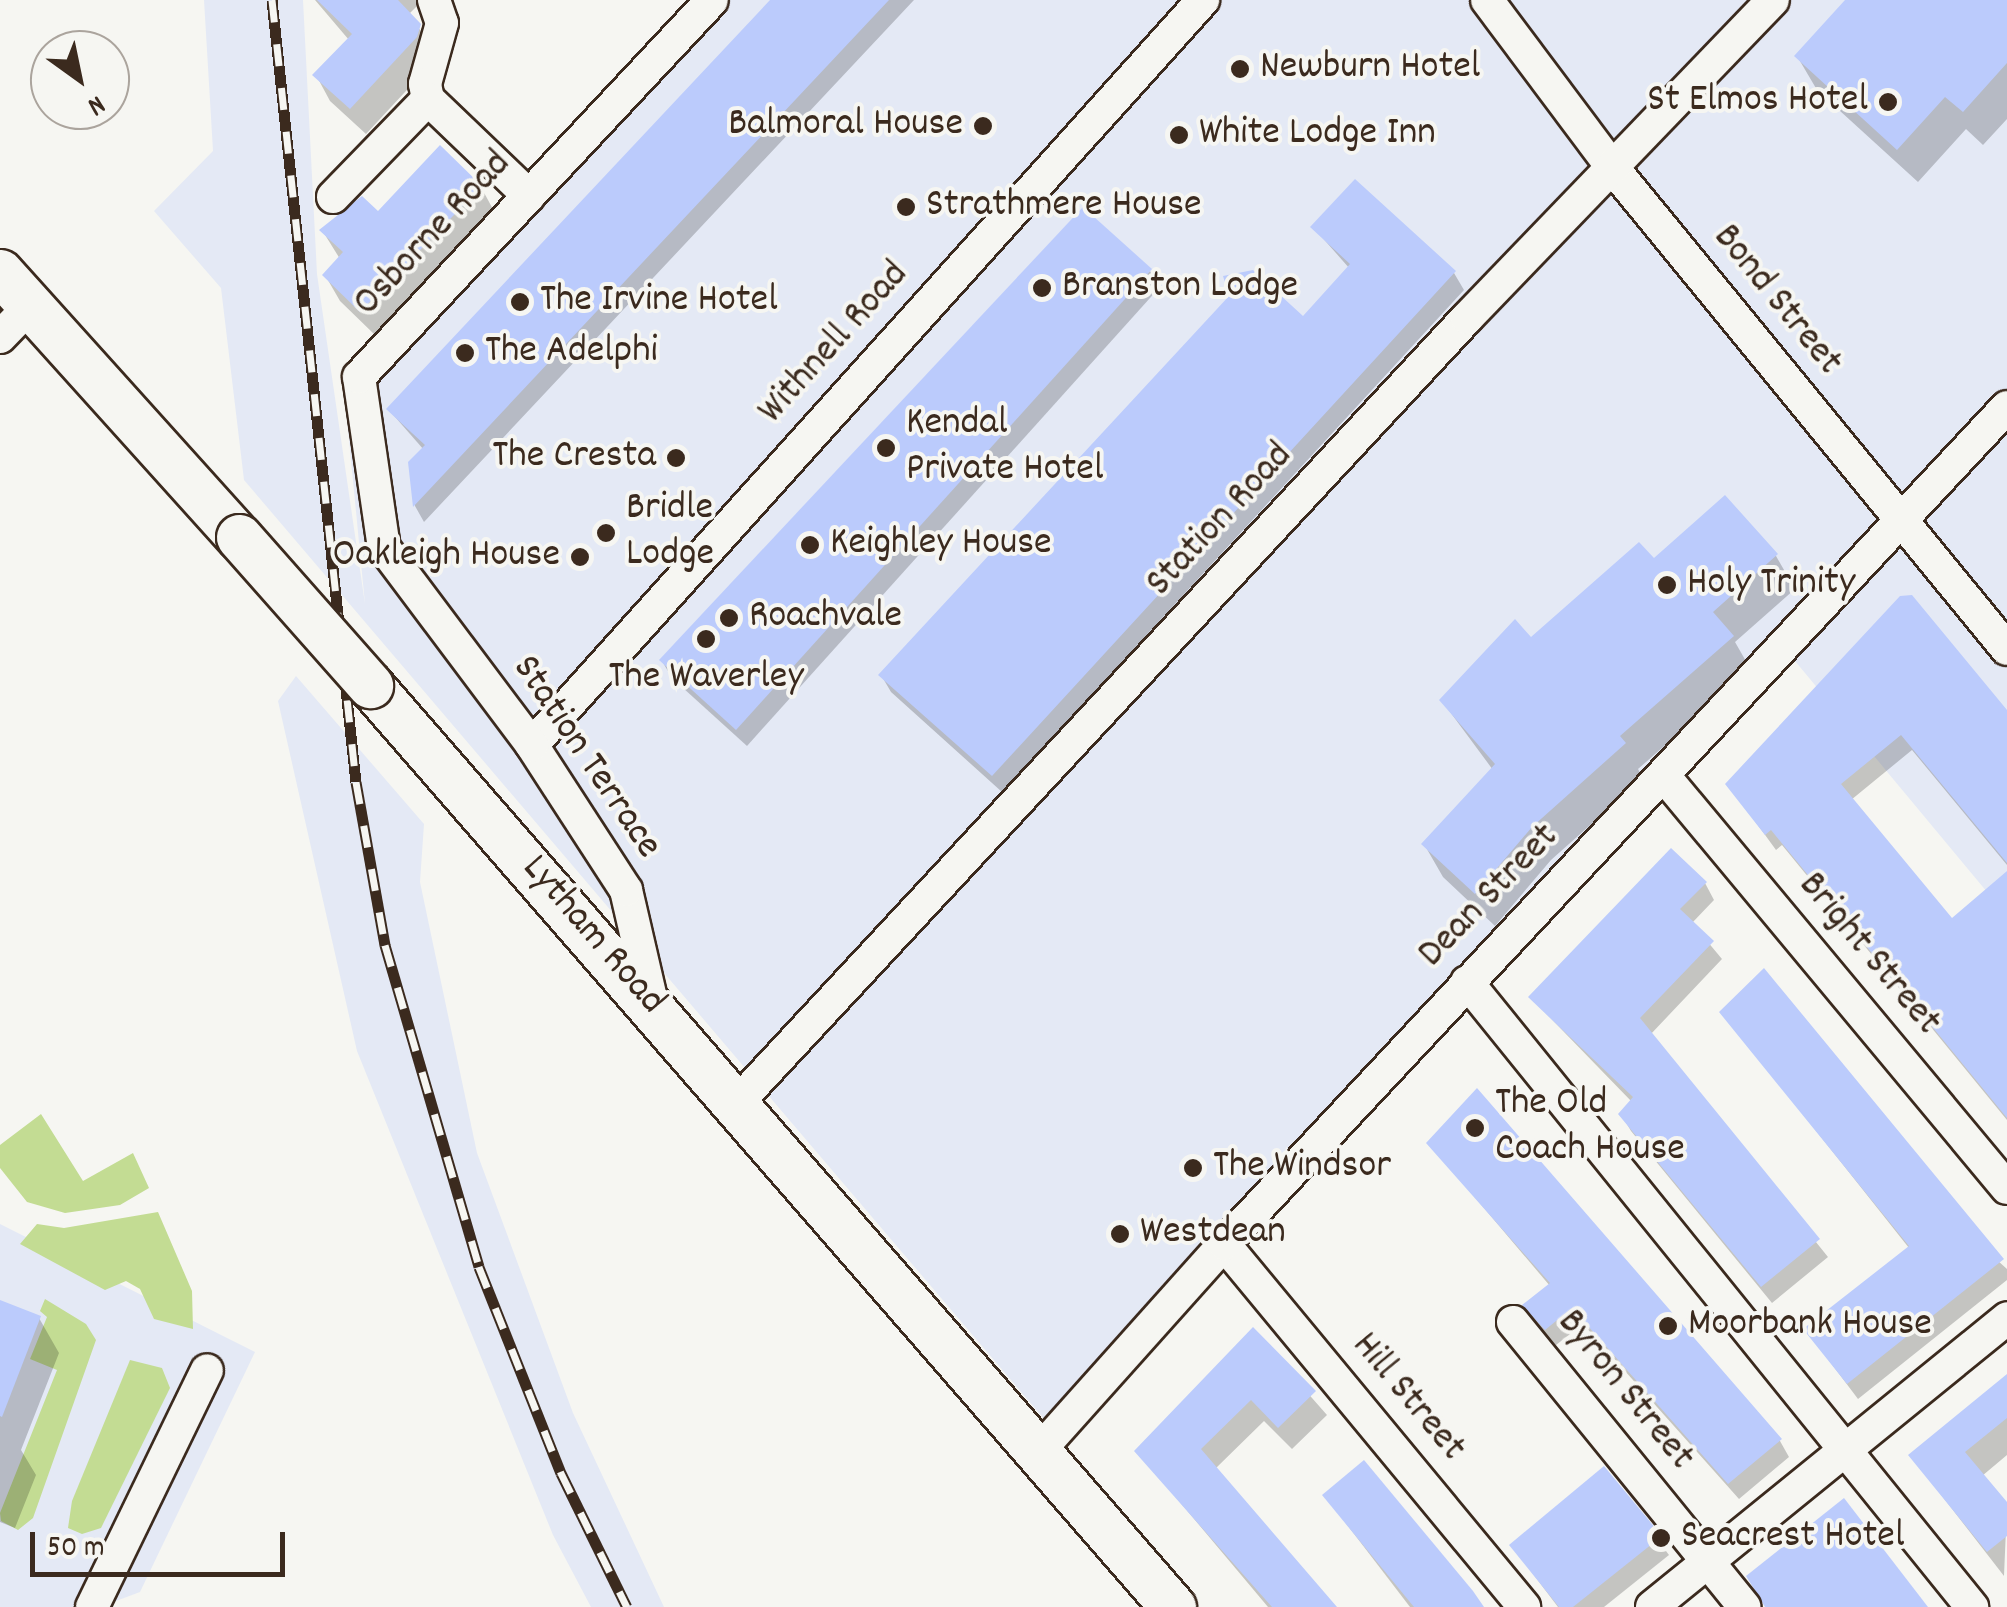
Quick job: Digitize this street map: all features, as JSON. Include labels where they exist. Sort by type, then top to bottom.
[{"type":"main road","name":"Lytham Road","points":[[0,272],[15,321],[239,537],[654,1007],[1174,1607]]},
{"type":"street","points":[[434,0],[442,23],[425,84],[428,98],[529,196]]},
{"type":"street","name":"Osborne Road","points":[[402,578],[384,548],[359,376],[712,0]]},
{"type":"street","name":"Withnell Road","points":[[532,745],[1203,0]]},
{"type":"street","name":"Bond Street","points":[[1487,0],[1612,167],[2007,649]]},
{"type":"street","name":"Station Road","points":[[736,1104],[1772,0]]},
{"type":"street","points":[[334,197],[428,98]]},
{"type":"street","name":"Dean Street","points":[[1039,1451],[1224,1244],[2007,406]]},
{"type":"street","name":"Station Terrace","points":[[402,578],[532,745],[626,890],[654,1007]]},
{"type":"street","name":"Bright Street","points":[[1664,776],[2007,1188]]},
{"type":"street","points":[[1467,982],[1972,1607]]},
{"type":"street","name":"Hill Street","points":[[1224,1244],[1524,1607]]},
{"type":"street","points":[[1652,1607],[2007,1318]]},
{"type":"street","name":"Byron Street","points":[[1512,1322],[1745,1607]]},
{"type":"street","points":[[92,1607],[207,1370]]},
{"type":"shaded area","points":[[204,0],[303,0],[317,274],[365,604],[343,378],[704,0],[2007,0],[2007,916],[1795,661],[1045,1420],[244,480],[221,288],[154,211],[213,151]]},
{"type":"shaded area","points":[[296,676],[424,824],[420,882],[477,1153],[573,1413],[664,1607],[591,1607],[553,1535],[357,1051],[278,701]]},
{"type":"shaded area","points":[[0,1224],[255,1352],[140,1592],[100,1607],[0,1607]]},
{"type":"green space","points":[[41,1114],[83,1181],[133,1153],[149,1188],[120,1205],[65,1213],[27,1202],[0,1168],[0,1145]]},
{"type":"green space","points":[[158,1212],[192,1291],[193,1329],[154,1319],[140,1289],[126,1281],[105,1290],[20,1244],[37,1224],[64,1228]]},
{"type":"green space","points":[[45,1299],[86,1324],[96,1340],[33,1518],[18,1530],[1,1521],[0,1513],[57,1370],[30,1359],[47,1317],[40,1311]]},
{"type":"green space","points":[[130,1360],[162,1368],[170,1388],[101,1528],[82,1534],[68,1528],[72,1501]]},
{"type":"building","points":[[317,0],[398,0],[421,24],[417,37],[350,109],[312,75],[352,34]]},
{"type":"building","points":[[770,0],[889,0],[413,507],[408,462],[425,445],[386,409]]},
{"type":"building","points":[[1845,0],[2007,0],[2007,63],[1963,112],[1945,97],[1897,150],[1794,56]]},
{"type":"building","points":[[440,145],[482,186],[360,312],[322,275],[343,252],[319,230],[362,196],[378,211]]},
{"type":"building","points":[[1355,179],[1456,271],[992,776],[878,675],[1229,296],[1223,276],[1253,270],[1303,316],[1350,264],[1310,227]]},
{"type":"building","points":[[1083,207],[1152,269],[736,730],[659,660]]},
{"type":"building","points":[[1725,495],[1778,554],[1713,612],[1734,636],[1620,736],[1626,743],[1532,827],[1475,894],[1421,844],[1495,764],[1439,700],[1515,619],[1531,637],[1639,542],[1654,558]]},
{"type":"building","points":[[1912,595],[2007,710],[2007,863],[1901,735],[1841,784],[1952,918],[2007,871],[2007,1118],[1771,830],[1765,835],[1725,784],[1900,596]]},
{"type":"building","points":[[1671,848],[1707,882],[1680,909],[1714,941],[1640,1018],[1820,1239],[1761,1287],[1618,1114],[1633,1097],[1528,997]]},
{"type":"building","points":[[1764,968],[2004,1259],[1847,1384],[1803,1329],[1909,1246],[1719,1012]]},
{"type":"building","points":[[1477,1088],[1782,1439],[1728,1484],[1572,1308],[1545,1330],[1522,1305],[1550,1283],[1426,1143]]},
{"type":"building","points":[[0,1300],[41,1316],[2,1417],[0,1416]]},
{"type":"building","points":[[1253,1327],[1316,1391],[1278,1428],[1251,1400],[1201,1449],[1337,1607],[1272,1607],[1134,1451]]},
{"type":"building","points":[[2007,1374],[2007,1418],[1965,1452],[2007,1502],[2007,1536],[1987,1552],[1908,1455]]},
{"type":"building","points":[[1364,1460],[1484,1607],[1414,1607],[1322,1495]]},
{"type":"building","points":[[1604,1466],[1662,1536],[1573,1607],[1559,1607],[1509,1545]]},
{"type":"building","points":[[1844,1498],[1928,1607],[1765,1607],[1746,1576]]},
{"type":"railway","points":[[272,0],[356,782],[385,945],[479,1267],[561,1473],[627,1607]]},
{"type":"place","name":"Newburn Hotel","points":[[1240,69]]},
{"type":"place","name":"St Elmos Hotel","points":[[1888,102]]},
{"type":"place","name":"Balmoral House","points":[[983,126]]},
{"type":"place","name":"White Lodge Inn","points":[[1179,135]]},
{"type":"place","name":"Strathmere House","points":[[906,207]]},
{"type":"place","name":"Branston Lodge","points":[[1042,288]]},
{"type":"place","name":"The Irvine Hotel","points":[[520,302]]},
{"type":"place","name":"The Adelphi","points":[[465,353]]},
{"type":"place","name":"Kendal Private Hotel","points":[[886,448]]},
{"type":"place","name":"The Cresta","points":[[676,458]]},
{"type":"place","name":"Bridle Lodge","points":[[606,533]]},
{"type":"place","name":"Keighley House","points":[[810,545]]},
{"type":"place","name":"Oakleigh House","points":[[580,557]]},
{"type":"place","name":"Holy Trinity","points":[[1667,585]]},
{"type":"place","name":"Roachvale","points":[[729,618]]},
{"type":"place","name":"The Waverley","points":[[706,639]]},
{"type":"place","name":"The Old Coach House","points":[[1475,1128]]},
{"type":"place","name":"The Windsor","points":[[1193,1168]]},
{"type":"place","name":"Westdean","points":[[1120,1234]]},
{"type":"place","name":"Moorbank House","points":[[1668,1326]]},
{"type":"place","name":"Seacrest Hotel","points":[[1661,1538]]}]
